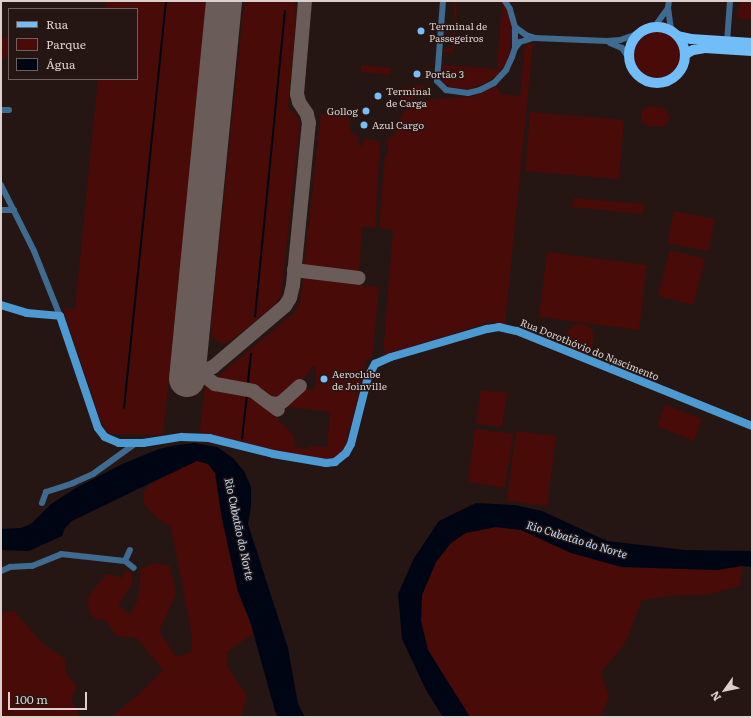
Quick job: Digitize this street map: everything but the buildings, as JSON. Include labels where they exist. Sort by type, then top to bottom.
[{"type":"main road","points":[[675,33],[684,44],[686,54],[684,63],[678,74],[666,82],[658,84],[640,78],[632,69],[628,57],[629,49],[637,34],[644,29],[655,26],[675,33],[691,39],[752,43]]},
{"type":"main road","points":[[686,54],[693,50],[705,48],[752,52]]},
{"type":"street","points":[[443,1],[437,81],[446,90],[468,93],[487,87],[494,83],[506,70],[515,48],[520,42],[535,38]]},
{"type":"street","points":[[505,1],[510,9],[516,27],[515,48]]},
{"type":"street","points":[[727,42],[730,1]]},
{"type":"street","points":[[655,26],[668,4]]},
{"type":"street","points":[[668,4],[675,33]]},
{"type":"street","points":[[516,27],[526,35],[535,38],[607,41],[620,40],[637,34]]},
{"type":"street","points":[[607,41],[622,48],[628,57]]},
{"type":"street","points":[[1,110],[9,110]]},
{"type":"street","points":[[1,185],[34,251],[60,316],[101,433],[111,441],[136,444]]},
{"type":"street","points":[[1,210],[14,210]]},
{"type":"street","points":[[1,305],[27,313],[60,316]]},
{"type":"street","name":"Rua Dorothóvio do Nascimento","points":[[136,444],[182,437],[209,438],[258,451],[321,462],[335,462],[346,453],[351,444],[368,378],[373,367],[391,356],[452,338],[487,329],[506,328],[517,330],[752,426]]},
{"type":"street","points":[[42,503],[46,492],[73,483],[93,474],[136,444]]},
{"type":"street","points":[[125,561],[130,550]]},
{"type":"street","points":[[1,571],[10,567],[32,566],[61,554],[125,561],[134,568]]},
{"type":"green space","points":[[106,1],[207,1],[163,435],[108,434],[99,417],[63,308],[75,309],[98,80],[138,80],[138,8],[105,8]]},
{"type":"green space","points":[[246,1],[294,2],[296,15],[288,108],[297,115],[300,122],[281,296],[275,304],[232,340],[223,344],[212,337],[211,326],[243,13]]},
{"type":"green space","points":[[455,1],[457,1],[453,53],[443,52],[443,49],[451,48]]},
{"type":"green space","points":[[474,1],[502,1],[512,25],[509,59],[497,75],[487,83],[470,89],[449,87],[441,81],[442,65],[497,69],[502,3]]},
{"type":"green space","points":[[740,1],[752,1],[752,20],[737,18]]},
{"type":"green space","points":[[652,31],[662,31],[671,35],[677,41],[680,46],[680,64],[671,75],[662,79],[652,79],[643,75],[637,69],[633,60],[633,50],[637,41],[643,35]]},
{"type":"green space","points":[[1,37],[8,38],[8,51],[6,57],[1,60]]},
{"type":"green space","points":[[525,44],[533,44],[505,324],[490,322],[383,355],[393,230],[379,228],[385,155],[387,155],[388,143],[386,143],[389,136],[393,138],[396,130],[392,128],[407,109],[425,100],[474,96],[496,86],[501,94],[520,96]]},
{"type":"green space","points":[[361,65],[391,68],[390,75],[361,72]]},
{"type":"green space","points":[[414,84],[429,88],[399,107],[402,87],[414,88]]},
{"type":"green space","points":[[653,106],[663,108],[667,111],[670,119],[664,126],[649,126],[641,122],[641,111],[647,107]]},
{"type":"green space","points":[[530,112],[624,120],[619,179],[525,171]]},
{"type":"green space","points":[[321,114],[348,117],[351,132],[359,138],[358,145],[363,146],[364,138],[380,142],[375,228],[362,227],[359,275],[307,268],[304,266]]},
{"type":"green space","points":[[573,198],[644,204],[643,214],[572,207]]},
{"type":"green space","points":[[674,211],[715,219],[708,251],[667,243]]},
{"type":"green space","points":[[670,250],[705,259],[693,305],[658,296]]},
{"type":"green space","points":[[547,252],[647,265],[639,330],[539,317]]},
{"type":"green space","points":[[304,275],[358,280],[358,285],[379,287],[372,358],[366,360],[351,427],[347,430],[348,437],[345,448],[334,458],[326,459],[285,453],[202,434],[200,430],[205,386],[248,393],[256,396],[293,435],[296,447],[309,449],[309,446],[327,447],[330,412],[283,406],[301,388],[315,390],[316,366],[312,366],[310,371],[299,384],[283,398],[278,400],[269,398],[260,390],[251,386],[215,379],[295,312],[300,301]]},
{"type":"green space","points":[[580,324],[590,328],[594,338],[590,348],[580,352],[570,348],[566,338],[570,328]]},
{"type":"green space","points":[[481,390],[507,393],[502,427],[476,424]]},
{"type":"green space","points":[[665,405],[702,419],[694,441],[657,426]]},
{"type":"green space","points":[[475,429],[513,434],[505,488],[468,482]]},
{"type":"green space","points":[[516,431],[556,436],[547,506],[507,501]]},
{"type":"green space","points":[[197,461],[208,464],[215,473],[222,519],[238,592],[254,633],[227,652],[228,668],[247,696],[242,714],[239,717],[111,717],[137,696],[163,670],[137,638],[117,636],[105,620],[96,619],[89,613],[88,600],[92,591],[107,574],[123,578],[125,570],[131,572],[133,578],[132,584],[118,606],[130,614],[138,600],[141,569],[153,563],[170,566],[176,594],[159,631],[176,656],[184,655],[192,651],[192,636],[171,527],[157,518],[144,504],[144,491],[153,482]]},
{"type":"green space","points":[[496,527],[521,530],[571,553],[622,567],[717,570],[742,566],[740,586],[705,595],[679,595],[642,600],[624,645],[601,672],[609,697],[600,717],[470,717],[428,650],[421,621],[422,595],[436,562],[451,543],[466,533]]},
{"type":"green space","points":[[14,611],[43,644],[65,659],[66,672],[77,686],[71,700],[80,717],[1,717],[1,613]]},
{"type":"water","name":"Rio Cubatão do Norte","points":[[194,443],[217,447],[233,458],[244,471],[251,487],[251,506],[248,524],[288,648],[298,704],[305,717],[278,717],[275,711],[250,621],[238,592],[222,519],[215,473],[208,464],[197,461],[72,521],[65,528],[62,536],[29,551],[1,550],[1,529],[21,528],[31,524],[51,504],[76,488],[122,464],[159,449]]},
{"type":"water","name":"Rio Cubatão do Norte","points":[[476,503],[515,505],[542,511],[607,541],[685,550],[752,551],[752,567],[742,566],[717,570],[622,567],[571,553],[521,530],[496,527],[466,533],[451,543],[436,562],[422,595],[421,621],[428,650],[470,717],[443,717],[426,690],[402,639],[398,594],[414,558],[439,521]]},
{"type":"waterway","points":[[124,408],[166,1]]},
{"type":"waterway","points":[[255,317],[285,11]]},
{"type":"waterway","points":[[248,382],[251,354]]},
{"type":"waterway","points":[[242,439],[247,395]]},
{"type":"taxiway","points":[[189,355],[190,362],[198,370],[202,371],[213,367],[285,306],[290,298],[293,285],[309,123],[307,114],[299,102],[297,94],[305,1]]},
{"type":"taxiway","points":[[294,270],[359,278]]},
{"type":"taxiway","points":[[193,367],[215,384],[253,391],[278,410]]},
{"type":"taxiway","points":[[269,403],[277,404],[282,402],[300,386]]},
{"type":"runway","points":[[187,379],[224,1]]},
{"type":"place","name":"Terminal de Passegeiros","points":[[421,31]]},
{"type":"place","name":"Portão 3","points":[[417,74]]},
{"type":"place","name":"Terminal de Carga","points":[[378,96]]},
{"type":"place","name":"Gollog","points":[[366,111]]},
{"type":"place","name":"Azul Cargo","points":[[364,125]]},
{"type":"place","name":"Aeroclube de Joinville","points":[[324,379]]}]
